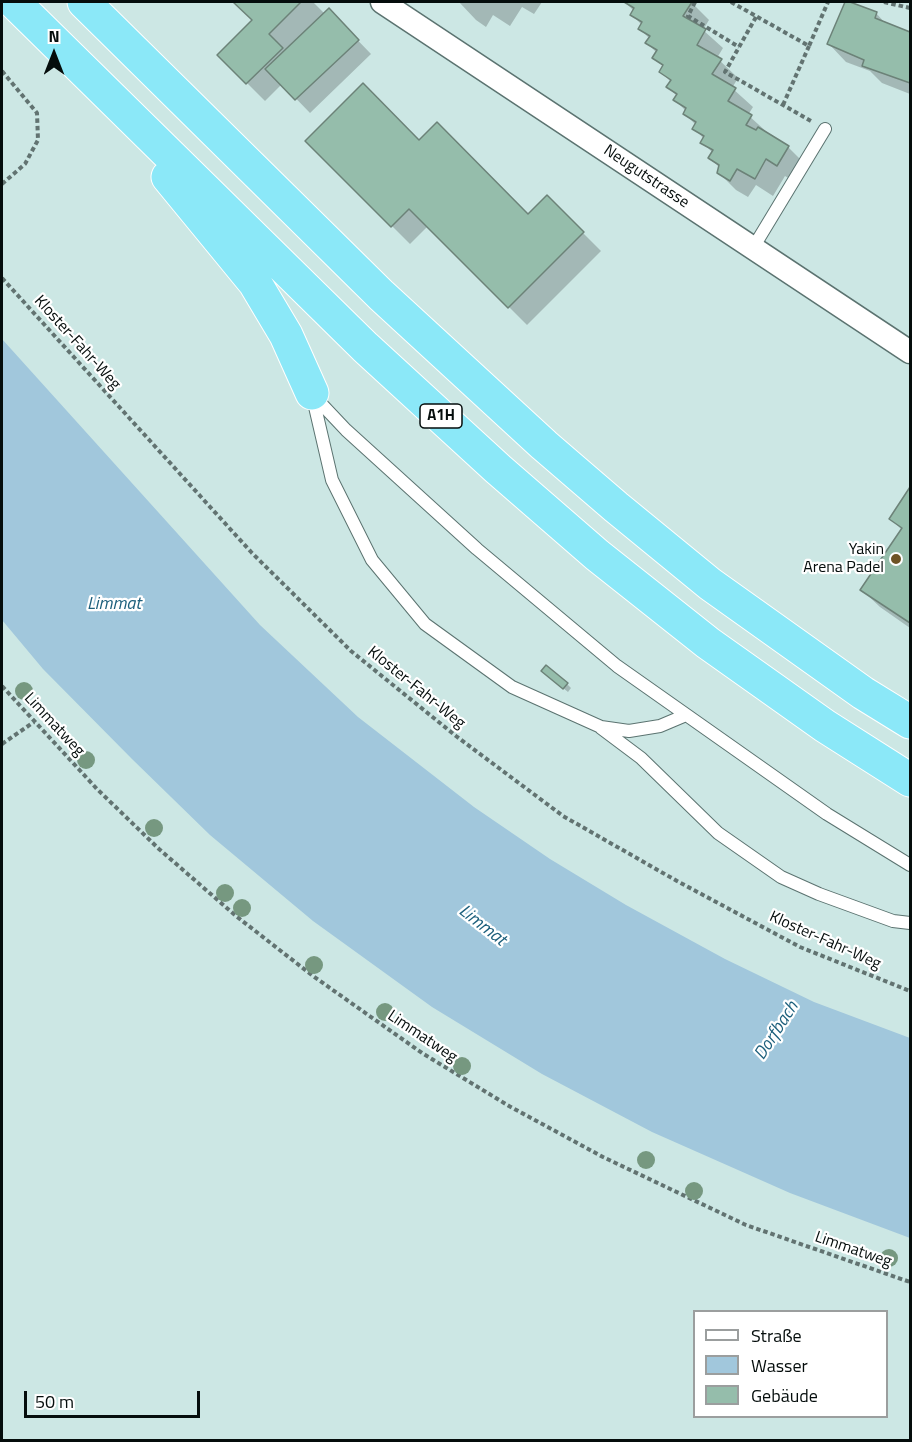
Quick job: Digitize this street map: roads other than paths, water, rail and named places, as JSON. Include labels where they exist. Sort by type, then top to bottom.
[{"type":"highway","name":"A1H","points":[[14,2],[365,347],[507,477],[597,555],[708,643],[825,726],[910,780]]},
{"type":"highway","name":"A1H","points":[[84,2],[381,295],[544,446],[710,584],[863,693],[910,722]]},
{"type":"highway","points":[[65,50],[255,283],[286,335],[312,393]]},
{"type":"street","name":"Neugutstrasse","points":[[382,2],[910,352]]},
{"type":"lane","points":[[753,248],[825,129]]},
{"type":"lane","points":[[312,393],[346,430],[477,549],[617,666],[826,814],[910,864]]},
{"type":"lane","points":[[312,393],[332,480],[372,560],[425,624],[512,687],[601,727],[641,758],[718,833],[781,877],[819,894],[893,921],[910,923]]},
{"type":"lane","points":[[601,727],[629,731],[660,726],[686,715]]},
{"type":"water","name":"Limmat","points":[[2,339],[260,625],[358,717],[474,807],[550,859],[626,905],[725,959],[814,1002],[910,1038],[910,1238],[790,1193],[652,1132],[542,1074],[432,1007],[313,921],[210,835],[132,759],[43,669],[2,620]]},
{"type":"place","name":"Yakin Arena Padel","points":[[896,559]]},
{"type":"water label","name":"Dorfbach","points":[[777,1031]]}]
